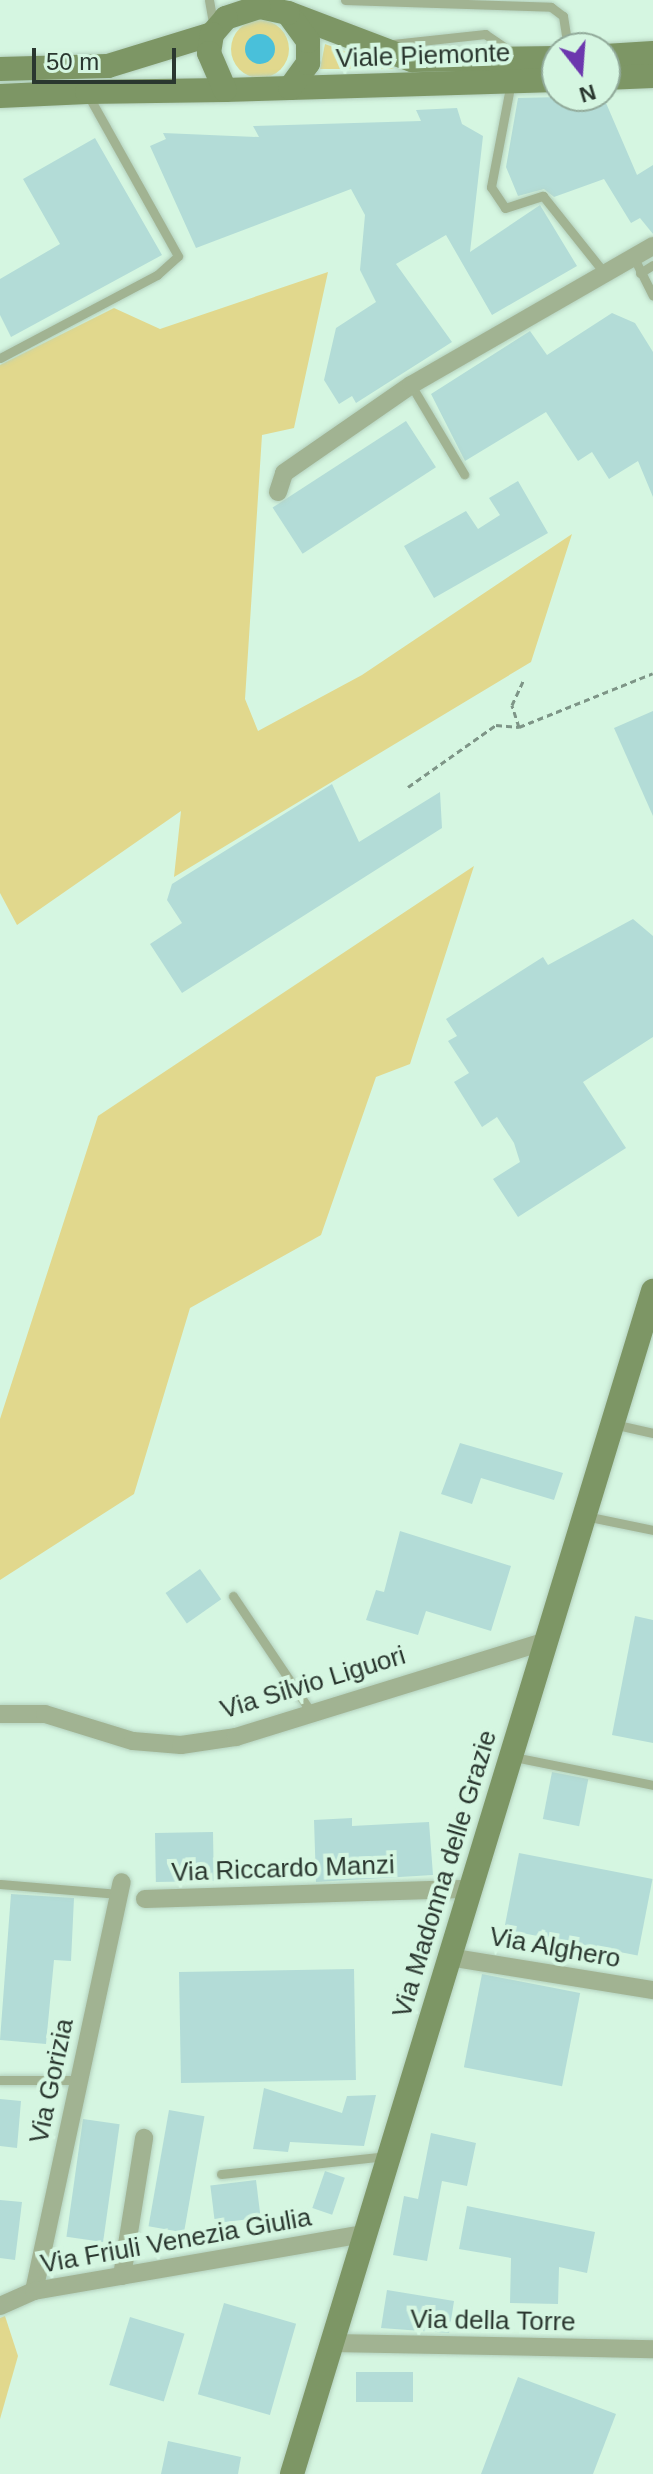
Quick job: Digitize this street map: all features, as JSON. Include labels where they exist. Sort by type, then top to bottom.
[{"type":"street","name":"Viale Piemonte","points":[[283,6],[308,41],[308,63],[290,88]]},
{"type":"street","name":"Viale Piemonte","points":[[0,69],[108,66],[213,32],[226,18],[259,7],[283,6],[371,46],[412,60],[541,60]]},
{"type":"street","points":[[213,32],[209,53],[225,90]]},
{"type":"street","points":[[621,55],[653,53]]},
{"type":"street","points":[[621,77],[653,76]]},
{"type":"street","name":"Viale Piemonte","points":[[0,96],[541,81]]},
{"type":"street","points":[[278,492],[284,473],[411,385],[602,270],[637,266],[653,246]]},
{"type":"street","name":"Via Madonna delle Grazie","points":[[292,2474],[653,1291]]},
{"type":"street","name":"Via Silvio Liguori","points":[[0,1714],[45,1714],[133,1741],[181,1745],[236,1737],[546,1641]]},
{"type":"street","name":"Via Gorizia","points":[[34,2291],[120,1888]]},
{"type":"street","name":"Via Riccardo Manzi","points":[[145,1899],[470,1889]]},
{"type":"street","name":"Via Alghero","points":[[449,1957],[653,1990]]},
{"type":"street","points":[[122,2276],[144,2138]]},
{"type":"street","name":"Via Friuli Venezia Giulia","points":[[0,2306],[34,2291],[364,2234]]},
{"type":"street","name":"Via della Torre","points":[[333,2343],[653,2349]]},
{"type":"lane","points":[[209,0],[213,32]]},
{"type":"lane","points":[[345,0],[551,7],[563,16],[566,32]]},
{"type":"lane","points":[[511,82],[491,187],[505,208],[543,196],[602,270]]},
{"type":"lane","points":[[0,358],[157,275],[178,256],[87,92]]},
{"type":"lane","points":[[653,265],[637,266],[653,296]]},
{"type":"lane","points":[[411,385],[464,474]]},
{"type":"lane","points":[[613,1424],[653,1433]]},
{"type":"lane","points":[[585,1516],[653,1530]]},
{"type":"lane","points":[[233,1596],[311,1712]]},
{"type":"lane","points":[[511,1756],[653,1785]]},
{"type":"lane","points":[[0,1884],[120,1888]]},
{"type":"lane","points":[[0,2080],[79,2080]]},
{"type":"lane","points":[[221,2174],[388,2156]]},
{"type":"path","points":[[408,787],[496,725],[519,727],[653,673]]},
{"type":"path","points":[[519,727],[512,705],[524,679]]},
{"type":"shaded area","points":[[260,20],[281,28],[289,49],[281,70],[260,78],[239,70],[231,49],[239,28]]},
{"type":"shaded area","points":[[325,44],[394,69],[320,69]]},
{"type":"shaded area","points":[[328,272],[294,428],[262,435],[245,699],[258,731],[362,675],[572,534],[531,662],[174,877],[181,811],[17,925],[0,893],[0,365],[114,308],[160,329]]},
{"type":"shaded area","points":[[474,866],[410,1064],[376,1077],[321,1235],[190,1308],[134,1494],[0,1580],[0,1419],[98,1116]]},
{"type":"shaded area","points":[[5,2316],[18,2356],[0,2419],[0,2318]]},
{"type":"water","points":[[260,34],[271,38],[275,49],[271,60],[260,64],[249,60],[245,49],[249,38]]},
{"type":"building","points":[[541,97],[541,112],[610,112],[637,175],[653,165],[653,234],[640,218],[631,223],[604,179],[554,197],[544,189],[518,196],[506,167],[518,98]]},
{"type":"building","points":[[457,108],[462,124],[483,136],[470,252],[540,205],[577,266],[492,315],[446,235],[396,264],[452,342],[356,403],[352,396],[339,404],[324,380],[336,328],[376,302],[360,270],[365,215],[351,189],[196,248],[150,146],[166,139],[163,133],[259,137],[253,126],[421,121],[416,110]]},
{"type":"building","points":[[95,138],[162,255],[11,337],[0,315],[0,279],[60,244],[23,179]]},
{"type":"building","points":[[612,313],[635,323],[653,352],[653,497],[638,461],[609,479],[592,452],[578,461],[546,412],[465,461],[431,394],[530,331],[547,355]]},
{"type":"building","points":[[406,421],[436,467],[303,554],[273,508]]},
{"type":"building","points":[[518,481],[548,533],[434,598],[404,546],[466,511],[478,529],[500,515],[489,498]]},
{"type":"building","points":[[653,711],[653,816],[614,728]]},
{"type":"building","points":[[332,784],[359,842],[440,792],[442,828],[182,993],[150,944],[182,923],[167,900],[172,884]]},
{"type":"building","points":[[633,919],[653,936],[653,1037],[583,1082],[626,1148],[518,1217],[493,1179],[520,1162],[514,1143],[497,1117],[482,1127],[454,1082],[469,1073],[448,1041],[457,1036],[446,1019],[543,957],[548,965]]},
{"type":"building","points":[[460,1443],[563,1473],[554,1500],[481,1478],[472,1504],[441,1494]]},
{"type":"building","points":[[400,1531],[511,1566],[491,1631],[426,1611],[418,1635],[366,1620],[376,1590],[384,1592]]},
{"type":"building","points":[[200,1569],[221,1599],[187,1623],[166,1593]]},
{"type":"building","points":[[635,1616],[653,1620],[653,1743],[612,1735]]},
{"type":"building","points":[[552,1772],[588,1779],[579,1826],[543,1819]]},
{"type":"building","points":[[352,1818],[352,1826],[429,1822],[433,1875],[316,1882],[314,1820]]},
{"type":"building","points":[[213,1832],[214,1881],[156,1882],[155,1833]]},
{"type":"building","points":[[519,1853],[653,1879],[638,1956],[504,1930]]},
{"type":"building","points":[[11,1894],[74,1898],[71,1961],[54,1960],[46,2044],[0,2040]]},
{"type":"building","points":[[354,1969],[356,2080],[181,2083],[179,1972]]},
{"type":"building","points":[[482,1974],[580,1993],[562,2086],[464,2067]]},
{"type":"building","points":[[264,2088],[342,2113],[347,2096],[376,2095],[364,2146],[290,2142],[288,2152],[253,2149]]},
{"type":"building","points":[[0,2099],[21,2101],[17,2148],[0,2146]]},
{"type":"building","points":[[169,2110],[204,2116],[184,2232],[149,2226]]},
{"type":"building","points":[[83,2119],[120,2124],[103,2242],[66,2237]]},
{"type":"building","points":[[431,2133],[476,2143],[467,2186],[442,2181],[427,2261],[393,2255],[404,2196],[418,2199]]},
{"type":"building","points":[[325,2171],[345,2178],[332,2215],[312,2208]]},
{"type":"building","points":[[256,2180],[261,2218],[215,2223],[210,2186]]},
{"type":"building","points":[[0,2200],[22,2202],[15,2260],[0,2258]]},
{"type":"building","points":[[467,2206],[595,2232],[587,2273],[559,2267],[558,2304],[510,2303],[511,2258],[459,2249]]},
{"type":"building","points":[[387,2290],[454,2301],[449,2333],[381,2328]]},
{"type":"building","points":[[224,2303],[296,2324],[270,2415],[198,2394]]},
{"type":"building","points":[[130,2317],[185,2334],[164,2402],[109,2385]]},
{"type":"building","points":[[356,2372],[413,2372],[413,2402],[356,2402]]},
{"type":"building","points":[[518,2377],[616,2414],[593,2474],[481,2474]]},
{"type":"building","points":[[168,2441],[241,2457],[238,2474],[161,2474]]}]
